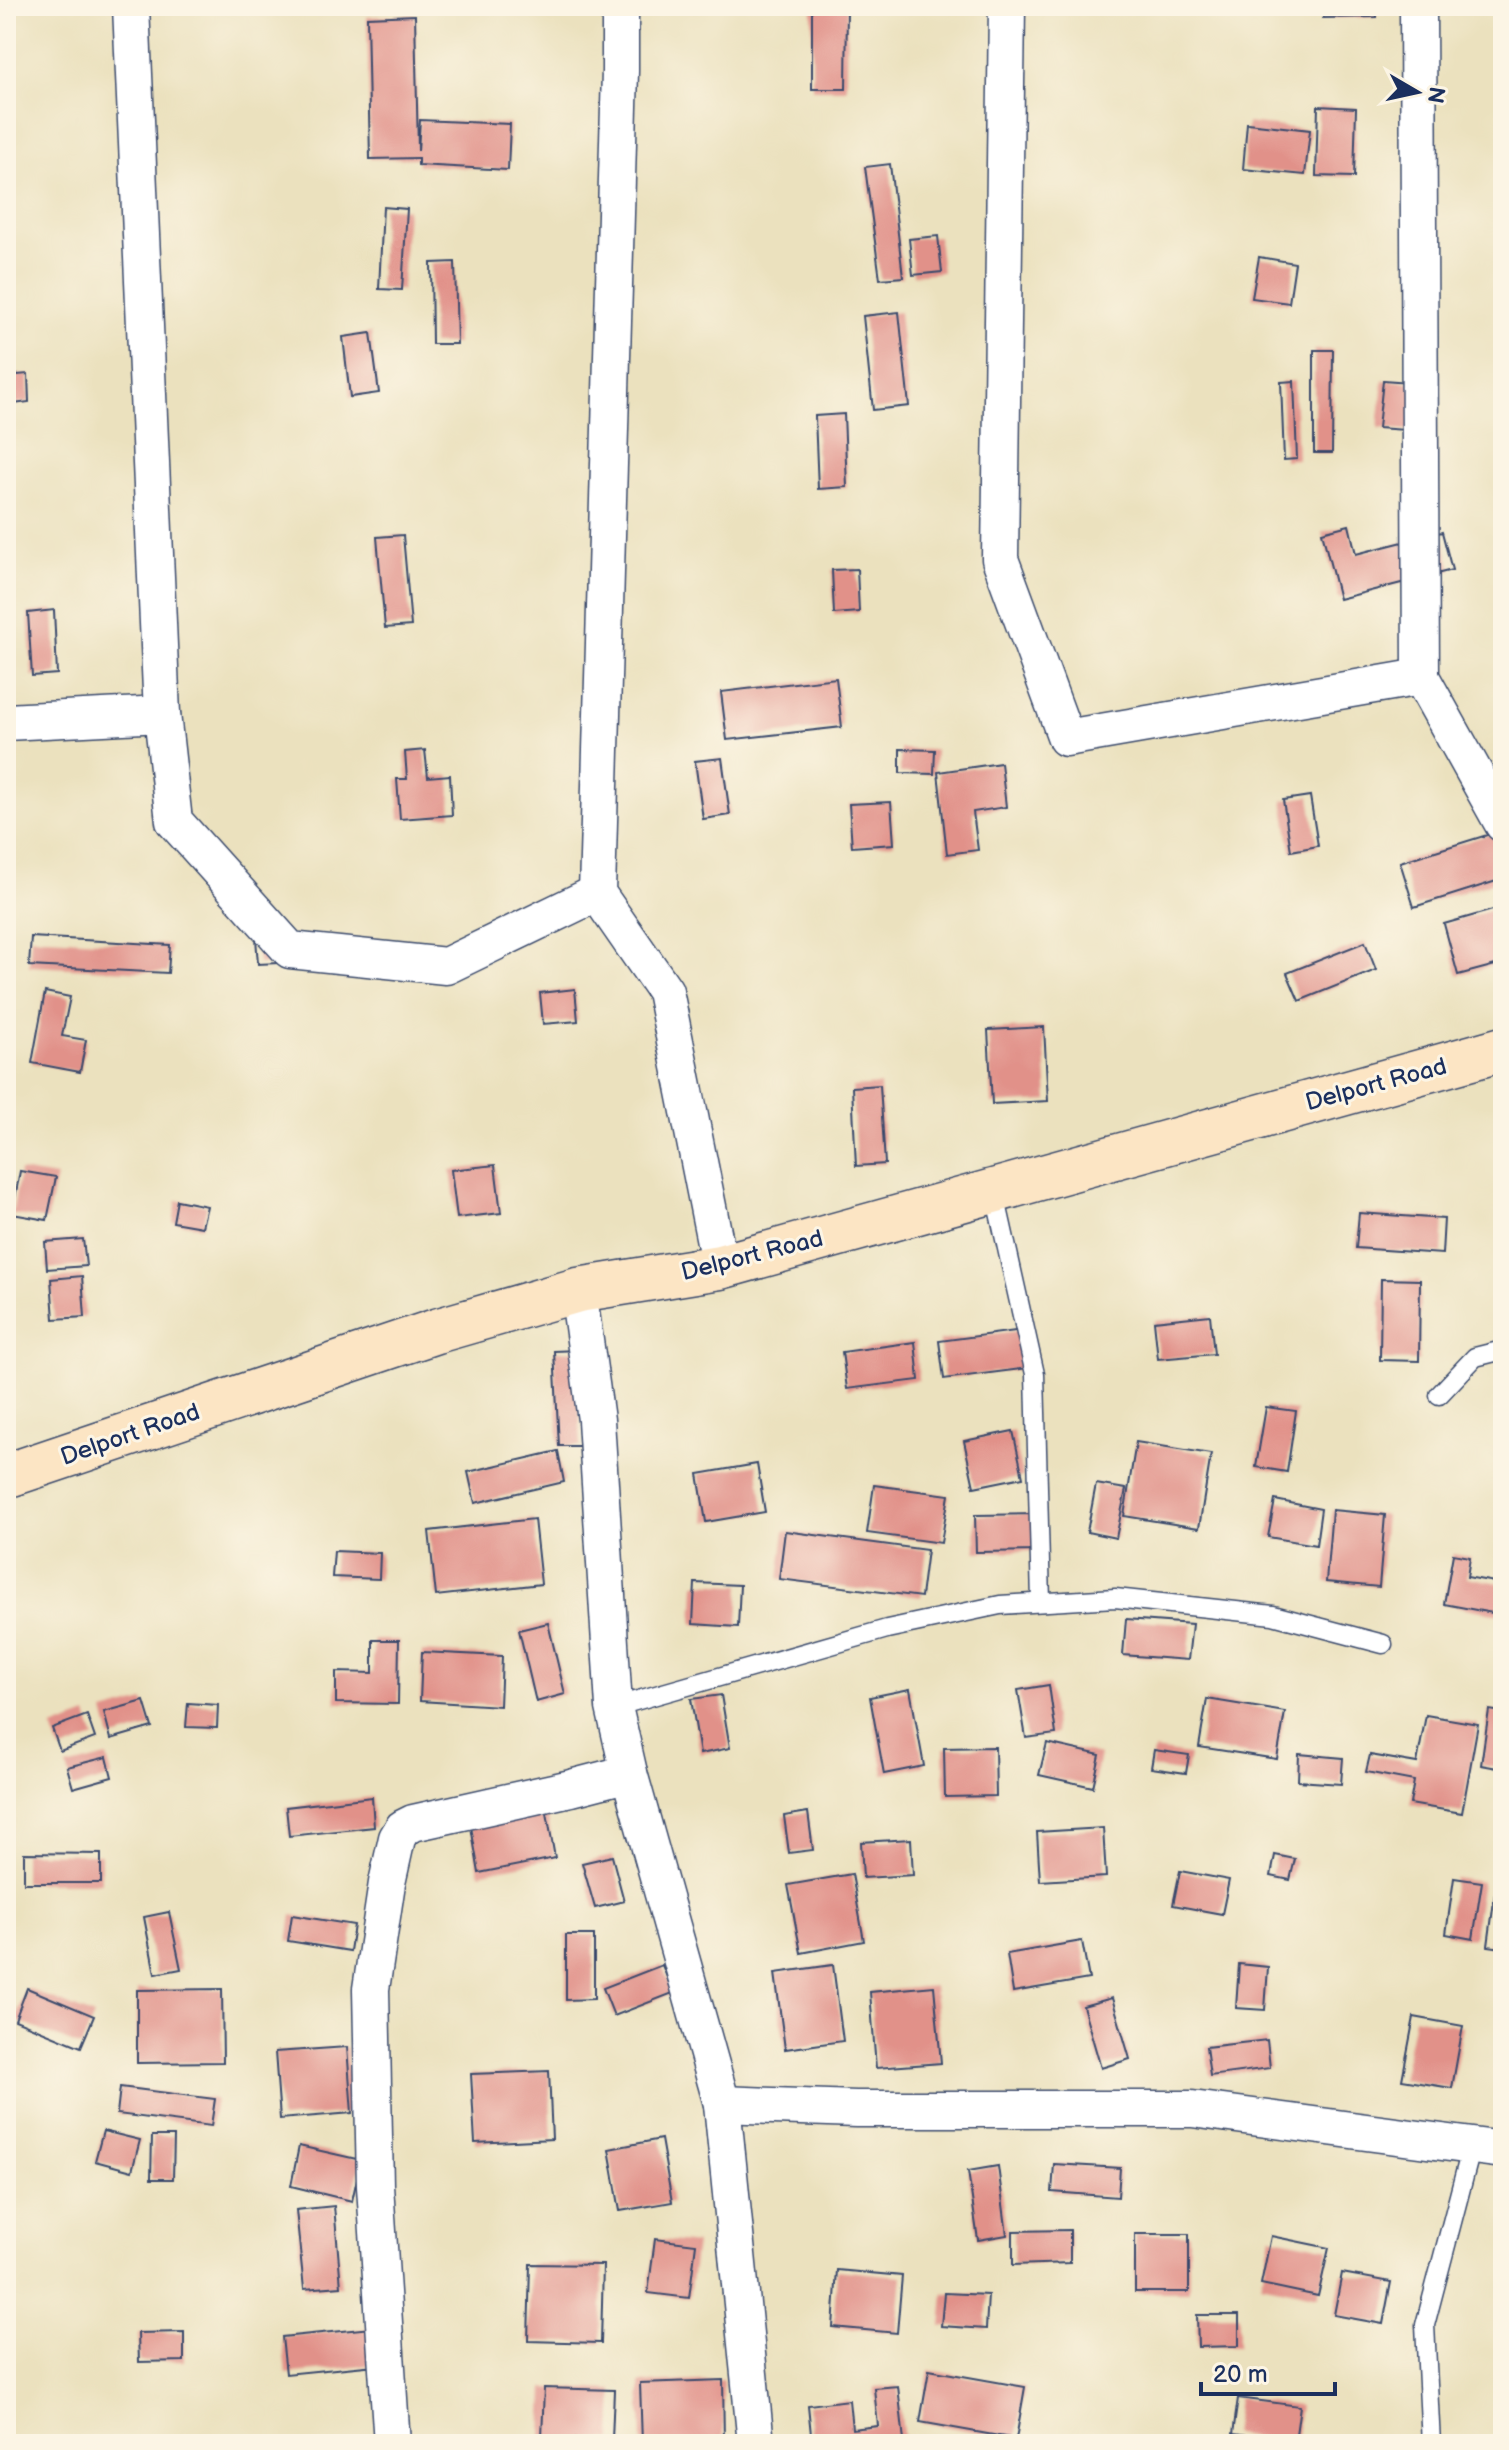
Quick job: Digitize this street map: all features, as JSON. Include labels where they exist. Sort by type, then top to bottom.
[{"type":"street","points":[[131,6],[162,714],[174,821],[290,950],[446,966],[597,893]]},
{"type":"street","points":[[620,6],[597,893],[665,991],[720,1267]]},
{"type":"street","points":[[1007,6],[1000,559],[1066,738],[1421,677]]},
{"type":"street","points":[[1418,6],[1421,677],[1503,824]]},
{"type":"street","points":[[6,722],[162,714]]},
{"type":"street","name":"Delport Road","points":[[6,1476],[436,1331],[578,1290],[720,1267],[1503,1049]]},
{"type":"street","points":[[578,1290],[596,1420],[614,1707],[629,1773],[722,2104],[756,2444]]},
{"type":"street","points":[[392,2444],[375,2186],[371,1989],[397,1838],[403,1828],[413,1823],[629,1773]]},
{"type":"street","points":[[722,2104],[856,2109],[1192,2109],[1487,2148]]},
{"type":"lane","points":[[994,1190],[1035,1374],[1041,1602]]},
{"type":"lane","points":[[1439,1395],[1475,1357],[1503,1350]]},
{"type":"lane","points":[[614,1707],[887,1629],[1000,1605],[1115,1598],[1273,1615],[1383,1644]]},
{"type":"lane","points":[[1431,2444],[1425,2325],[1487,2148]]},
{"type":"building","points":[[812,6],[847,6],[846,89],[812,89]]},
{"type":"building","points":[[1323,6],[1377,6],[1377,17],[1323,18]]},
{"type":"building","points":[[415,15],[418,151],[420,120],[510,124],[508,170],[418,165],[418,158],[370,159],[367,17]]},
{"type":"building","points":[[1318,106],[1356,108],[1354,177],[1316,176]]},
{"type":"building","points":[[1247,123],[1310,130],[1305,175],[1243,169]]},
{"type":"building","points":[[890,164],[903,277],[880,279],[865,167]]},
{"type":"building","points":[[383,207],[407,209],[402,290],[379,289]]},
{"type":"building","points":[[938,236],[942,272],[913,275],[909,239]]},
{"type":"building","points":[[1259,257],[1295,263],[1289,303],[1252,298]]},
{"type":"building","points":[[455,262],[457,344],[432,344],[431,263]]},
{"type":"building","points":[[899,312],[909,406],[873,410],[863,316]]},
{"type":"building","points":[[371,333],[379,393],[350,397],[343,337]]},
{"type":"building","points":[[1314,350],[1333,350],[1332,453],[1314,453]]},
{"type":"building","points":[[28,374],[29,402],[6,405],[6,376]]},
{"type":"building","points":[[1383,380],[1423,383],[1419,431],[1378,428]]},
{"type":"building","points":[[1294,381],[1297,459],[1284,460],[1281,382]]},
{"type":"building","points":[[844,414],[847,487],[818,489],[815,416]]},
{"type":"building","points":[[1349,525],[1356,554],[1442,532],[1452,570],[1339,599],[1322,532]]},
{"type":"building","points":[[403,535],[411,626],[385,628],[377,537]]},
{"type":"building","points":[[857,569],[859,612],[834,614],[832,570]]},
{"type":"building","points":[[54,610],[57,674],[32,676],[28,613]]},
{"type":"building","points":[[836,678],[842,727],[727,740],[721,692]]},
{"type":"building","points":[[900,749],[935,750],[934,774],[900,773]]},
{"type":"building","points":[[425,750],[428,777],[450,775],[452,815],[400,819],[397,779],[407,779],[405,752]]},
{"type":"building","points":[[722,758],[730,815],[703,819],[695,761]]},
{"type":"building","points":[[1001,763],[1006,807],[973,812],[978,850],[947,854],[938,772]]},
{"type":"building","points":[[1310,796],[1318,846],[1291,851],[1283,800]]},
{"type":"building","points":[[891,802],[894,844],[852,847],[849,804]]},
{"type":"building","points":[[1503,830],[1503,879],[1414,907],[1400,862]]},
{"type":"building","points":[[1503,907],[1503,963],[1458,975],[1444,924]]},
{"type":"building","points":[[276,936],[278,963],[258,964],[256,938]]},
{"type":"building","points":[[31,937],[170,945],[168,973],[29,966]]},
{"type":"building","points":[[1365,942],[1376,970],[1299,1001],[1287,973]]},
{"type":"building","points":[[575,989],[578,1021],[543,1024],[540,993]]},
{"type":"building","points":[[45,992],[70,997],[62,1036],[86,1040],[80,1072],[32,1063]]},
{"type":"building","points":[[1044,1027],[1048,1101],[992,1104],[988,1030]]},
{"type":"building","points":[[880,1085],[885,1164],[856,1166],[852,1087]]},
{"type":"building","points":[[495,1165],[501,1213],[457,1218],[451,1170]]},
{"type":"building","points":[[20,1171],[56,1177],[47,1220],[12,1214]]},
{"type":"building","points":[[177,1200],[207,1206],[202,1227],[173,1222]]},
{"type":"building","points":[[1359,1213],[1444,1219],[1442,1254],[1356,1248]]},
{"type":"building","points":[[83,1239],[86,1266],[47,1269],[45,1242]]},
{"type":"building","points":[[82,1276],[85,1317],[54,1319],[51,1279]]},
{"type":"building","points":[[1381,1279],[1420,1280],[1419,1361],[1380,1360]]},
{"type":"building","points":[[1210,1315],[1214,1354],[1158,1359],[1154,1321]]},
{"type":"building","points":[[1031,1329],[1036,1367],[944,1379],[939,1341]]},
{"type":"building","points":[[915,1342],[919,1380],[847,1389],[842,1352]]},
{"type":"building","points":[[577,1350],[581,1446],[559,1446],[554,1351]]},
{"type":"building","points":[[8,1374],[10,1401],[6,1401]]},
{"type":"building","points":[[1266,1407],[1296,1411],[1287,1472],[1256,1467]]},
{"type":"building","points":[[1013,1431],[1023,1477],[974,1487],[964,1441]]},
{"type":"building","points":[[1136,1442],[1211,1454],[1199,1528],[1124,1516]]},
{"type":"building","points":[[558,1451],[564,1482],[475,1503],[468,1472]]},
{"type":"building","points":[[757,1464],[765,1512],[706,1522],[698,1474]]},
{"type":"building","points":[[1096,1484],[1126,1489],[1116,1538],[1087,1532]]},
{"type":"building","points":[[874,1485],[949,1495],[941,1543],[867,1533]]},
{"type":"building","points":[[1275,1500],[1321,1509],[1316,1545],[1268,1537]]},
{"type":"building","points":[[1332,1510],[1385,1515],[1379,1587],[1326,1582]]},
{"type":"building","points":[[1040,1514],[1041,1551],[976,1552],[975,1515]]},
{"type":"building","points":[[534,1519],[541,1584],[436,1596],[429,1531]]},
{"type":"building","points":[[785,1531],[927,1550],[921,1597],[779,1579]]},
{"type":"building","points":[[334,1551],[380,1553],[379,1579],[332,1577]]},
{"type":"building","points":[[1453,1554],[1470,1557],[1467,1577],[1500,1583],[1503,1573],[1503,1615],[1444,1604]]},
{"type":"building","points":[[695,1583],[740,1585],[738,1627],[693,1624]]},
{"type":"building","points":[[1126,1619],[1192,1624],[1188,1660],[1123,1655]]},
{"type":"building","points":[[548,1623],[565,1694],[536,1702],[519,1630]]},
{"type":"building","points":[[373,1640],[399,1640],[398,1704],[336,1703],[336,1672],[373,1673]]},
{"type":"building","points":[[422,1652],[502,1656],[500,1706],[420,1701]]},
{"type":"building","points":[[1049,1685],[1056,1734],[1026,1738],[1018,1690]]},
{"type":"building","points":[[910,1689],[924,1766],[884,1774],[870,1697]]},
{"type":"building","points":[[721,1695],[730,1748],[700,1754],[691,1699]]},
{"type":"building","points":[[1207,1699],[1285,1712],[1277,1759],[1199,1747]]},
{"type":"building","points":[[144,1701],[152,1727],[111,1739],[104,1712]]},
{"type":"building","points":[[188,1703],[218,1705],[217,1728],[186,1727]]},
{"type":"building","points":[[1489,1710],[1503,1712],[1503,1769],[1481,1765]]},
{"type":"building","points":[[87,1715],[95,1738],[60,1751],[52,1728]]},
{"type":"building","points":[[1426,1715],[1478,1724],[1462,1813],[1410,1804],[1414,1781],[1366,1772],[1370,1755],[1417,1763]]},
{"type":"building","points":[[1047,1743],[1100,1755],[1093,1787],[1039,1775]]},
{"type":"building","points":[[995,1747],[996,1796],[945,1797],[944,1748]]},
{"type":"building","points":[[1154,1750],[1189,1755],[1186,1773],[1151,1768]]},
{"type":"building","points":[[1299,1754],[1343,1758],[1341,1784],[1298,1781]]},
{"type":"building","points":[[107,1757],[112,1777],[73,1788],[67,1767]]},
{"type":"building","points":[[372,1797],[374,1827],[289,1836],[286,1807]]},
{"type":"building","points":[[546,1807],[555,1858],[479,1873],[470,1821]]},
{"type":"building","points":[[808,1812],[813,1850],[789,1853],[784,1816]]},
{"type":"building","points":[[1103,1828],[1106,1877],[1040,1881],[1037,1832]]},
{"type":"building","points":[[911,1839],[913,1875],[863,1878],[861,1842]]},
{"type":"building","points":[[24,1853],[101,1854],[101,1883],[24,1883]]},
{"type":"building","points":[[1275,1855],[1295,1859],[1290,1880],[1271,1876]]},
{"type":"building","points":[[612,1856],[624,1901],[595,1908],[582,1863]]},
{"type":"building","points":[[1180,1871],[1229,1880],[1222,1914],[1173,1905]]},
{"type":"building","points":[[852,1874],[864,1941],[801,1953],[788,1885]]},
{"type":"building","points":[[1454,1878],[1482,1882],[1473,1939],[1446,1934]]},
{"type":"building","points":[[1495,1893],[1503,1894],[1503,1948],[1488,1946]]},
{"type":"building","points":[[169,1912],[181,1969],[155,1974],[144,1917]]},
{"type":"building","points":[[292,1915],[354,1925],[350,1951],[288,1941]]},
{"type":"building","points":[[566,1935],[594,1935],[594,1999],[566,2000]]},
{"type":"building","points":[[1082,1941],[1089,1979],[1013,1992],[1007,1954]]},
{"type":"building","points":[[1239,1964],[1268,1967],[1265,2010],[1236,2008]]},
{"type":"building","points":[[662,1965],[673,1993],[614,2016],[603,1988]]},
{"type":"building","points":[[833,1965],[843,2041],[785,2049],[775,1973]]},
{"type":"building","points":[[934,1986],[941,2063],[876,2068],[870,1992]]},
{"type":"building","points":[[27,1988],[94,2016],[81,2047],[15,2020]]},
{"type":"building","points":[[222,1989],[223,2062],[137,2063],[137,1990]]},
{"type":"building","points":[[1112,1998],[1130,2059],[1101,2068],[1083,2006]]},
{"type":"building","points":[[1414,2017],[1463,2026],[1452,2088],[1402,2080]]},
{"type":"building","points":[[1267,2040],[1270,2068],[1210,2076],[1206,2047]]},
{"type":"building","points":[[347,2047],[352,2113],[280,2119],[275,2052]]},
{"type":"building","points":[[549,2071],[552,2139],[475,2143],[471,2074]]},
{"type":"building","points":[[120,2087],[215,2099],[211,2126],[117,2114]]},
{"type":"building","points":[[103,2131],[140,2140],[132,2171],[95,2161]]},
{"type":"building","points":[[152,2136],[174,2136],[173,2179],[151,2179]]},
{"type":"building","points":[[661,2139],[672,2202],[620,2211],[609,2149]]},
{"type":"building","points":[[299,2146],[361,2160],[352,2201],[291,2186]]},
{"type":"building","points":[[1054,2164],[1120,2168],[1118,2197],[1052,2192]]},
{"type":"building","points":[[998,2166],[1007,2235],[978,2240],[968,2171]]},
{"type":"building","points":[[334,2206],[341,2286],[304,2289],[296,2210]]},
{"type":"building","points":[[1070,2230],[1070,2263],[1013,2265],[1013,2231]]},
{"type":"building","points":[[1135,2234],[1189,2234],[1189,2292],[1135,2292]]},
{"type":"building","points":[[1271,2236],[1329,2248],[1318,2296],[1261,2284]]},
{"type":"building","points":[[655,2239],[696,2244],[689,2298],[648,2293]]},
{"type":"building","points":[[530,2264],[603,2265],[601,2343],[528,2341]]},
{"type":"building","points":[[837,2270],[902,2276],[897,2333],[833,2327]]},
{"type":"building","points":[[1342,2273],[1391,2282],[1383,2324],[1334,2315]]},
{"type":"building","points":[[944,2293],[988,2295],[986,2329],[941,2326]]},
{"type":"building","points":[[1197,2315],[1239,2315],[1239,2346],[1198,2347]]},
{"type":"building","points":[[371,2328],[375,2365],[286,2374],[282,2337]]},
{"type":"building","points":[[184,2332],[184,2361],[139,2362],[138,2333]]},
{"type":"building","points":[[929,2370],[1025,2387],[1016,2439],[920,2422]]},
{"type":"building","points":[[723,2380],[724,2441],[642,2443],[640,2383]]},
{"type":"building","points":[[898,2386],[904,2441],[812,2444],[808,2405],[849,2400],[852,2429],[878,2426],[874,2388]]},
{"type":"building","points":[[544,2388],[614,2390],[612,2440],[542,2438]]},
{"type":"building","points":[[1238,2398],[1300,2406],[1295,2442],[1233,2434]]}]
